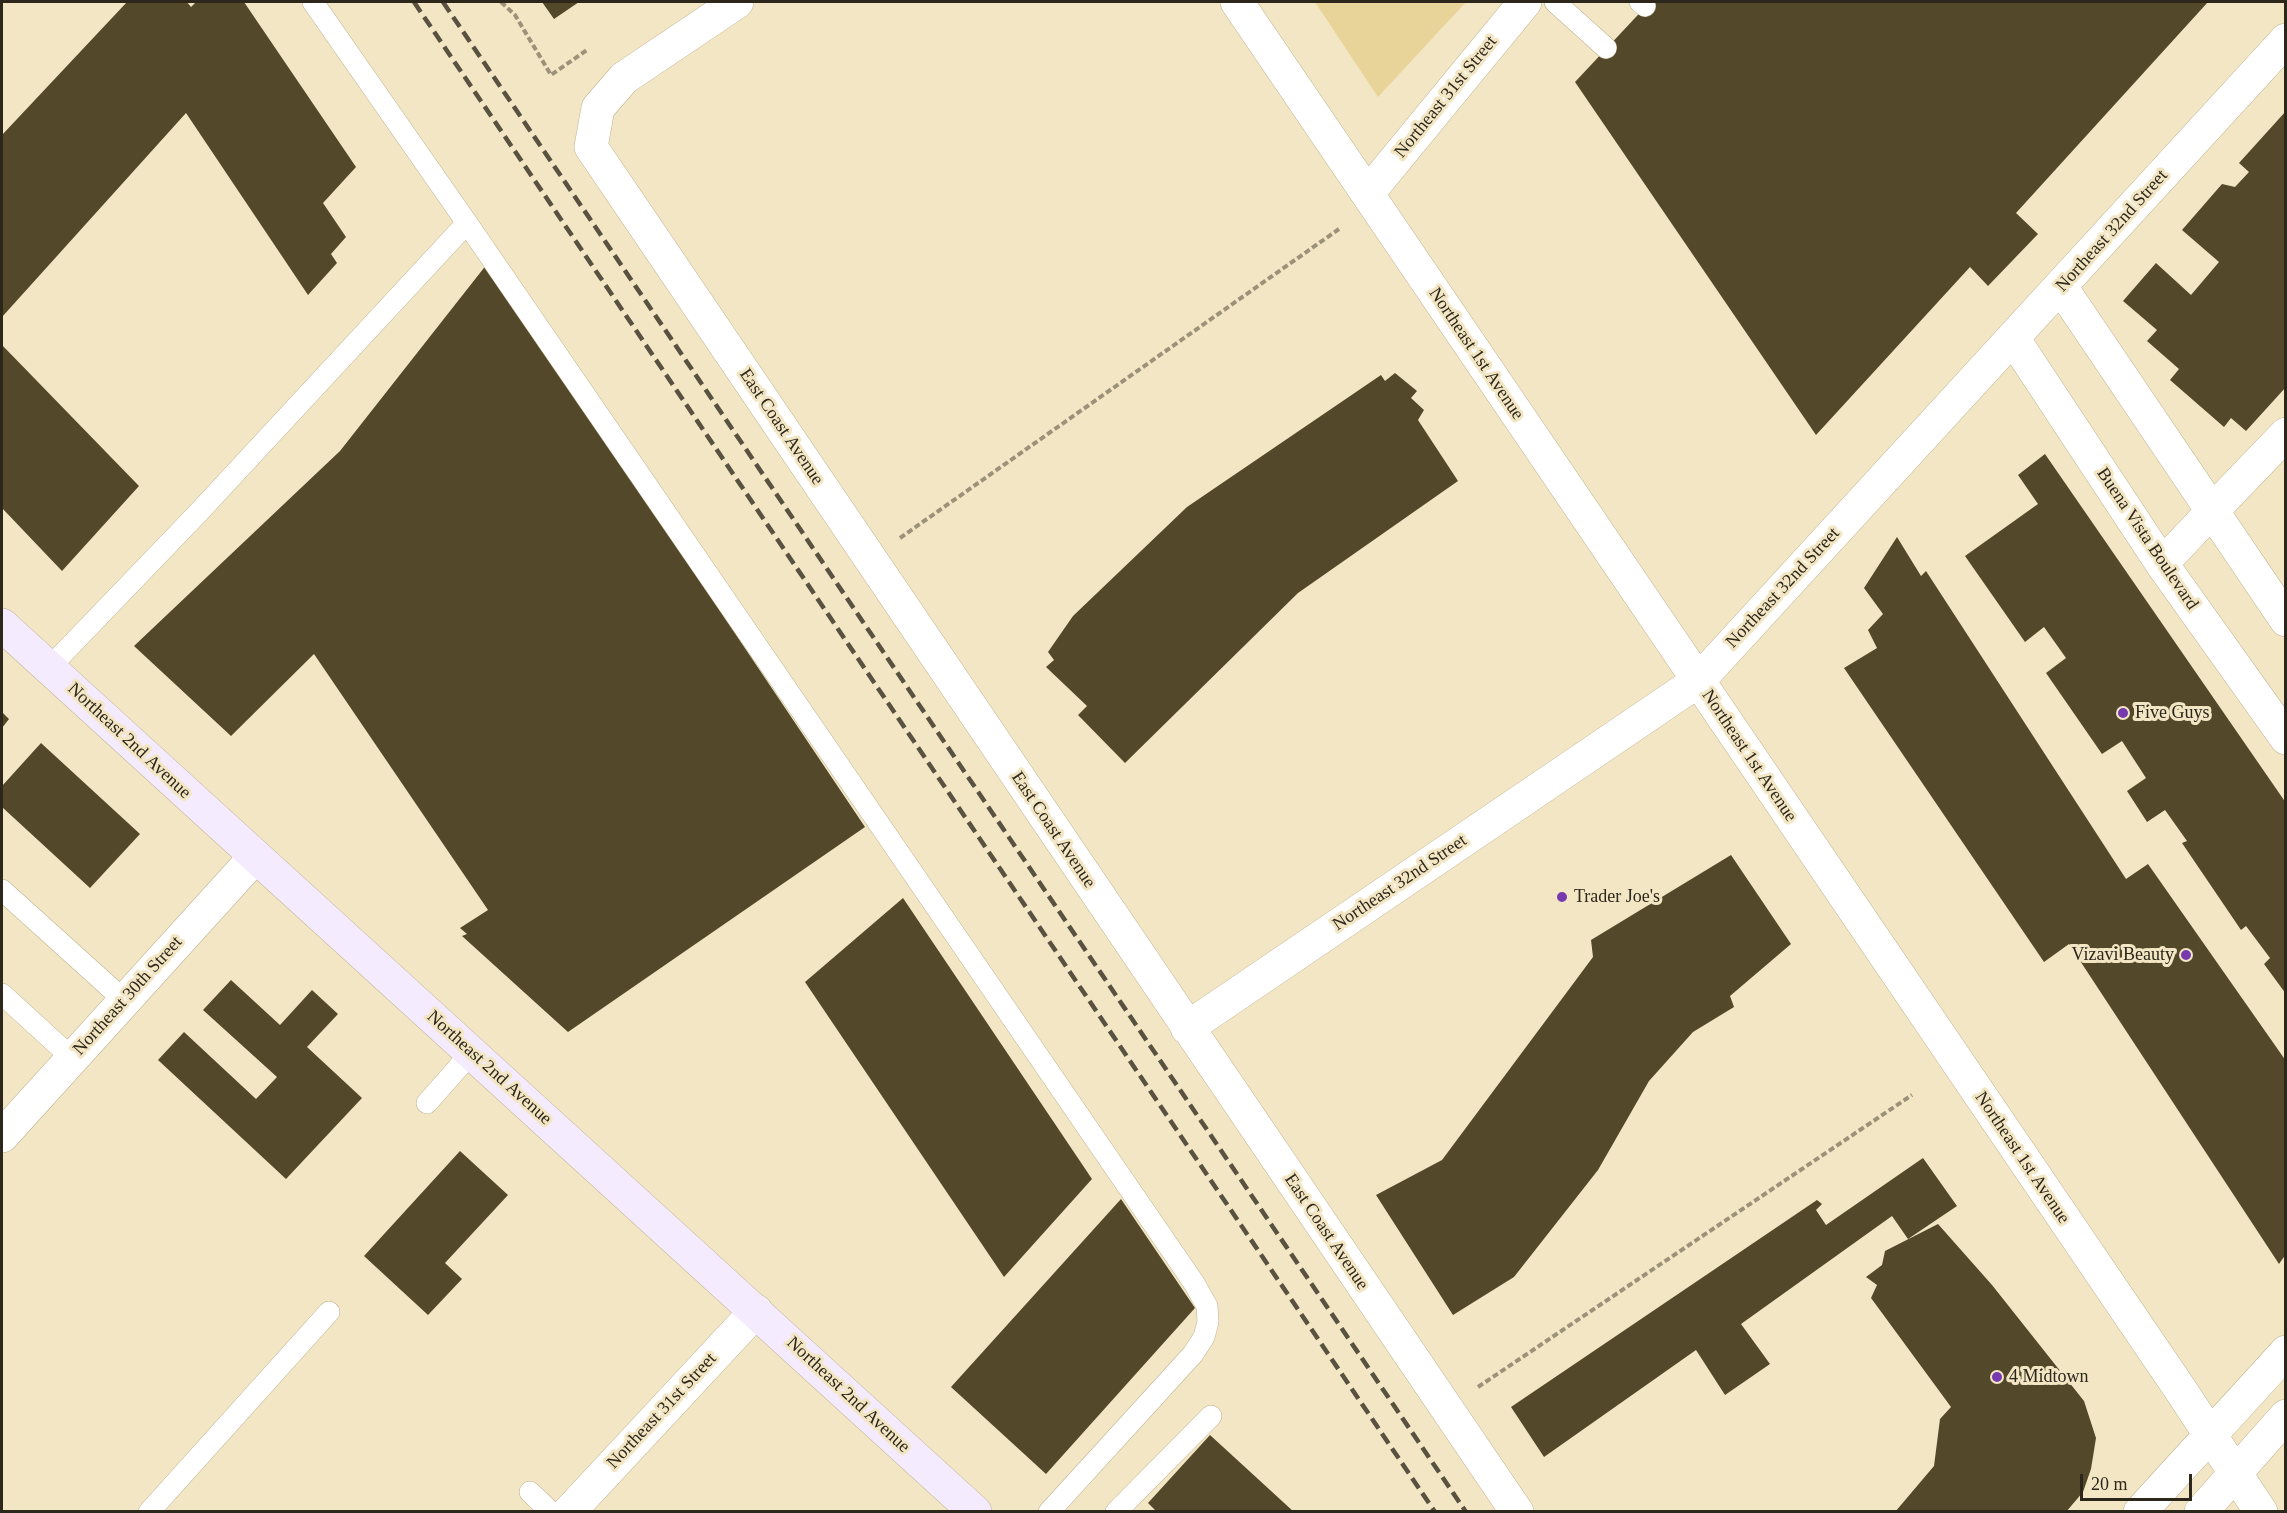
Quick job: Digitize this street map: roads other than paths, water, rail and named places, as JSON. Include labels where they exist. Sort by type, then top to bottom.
[{"type":"main road","name":"Northeast 2nd Avenue","points":[[2,625],[975,1512]]},
{"type":"street","name":"East Coast Avenue","points":[[737,2],[624,78],[598,108],[591,147],[1517,1512]]},
{"type":"street","name":"Northeast 1st Avenue","points":[[1237,2],[2180,1389],[2261,1512]]},
{"type":"street","name":"Northeast 31st Street","points":[[1368,194],[1525,2]]},
{"type":"street","name":"Northeast 32nd Street","points":[[1187,1028],[1698,681],[2286,40]]},
{"type":"street","points":[[2061,287],[2286,620]]},
{"type":"street","name":"Buena Vista Boulevard","points":[[2013,338],[2162,564],[2286,738]]},
{"type":"street","points":[[2162,564],[2286,434]]},
{"type":"street","name":"Northeast 30th Street","points":[[2,1136],[255,857]]},
{"type":"street","name":"Northeast 31st Street","points":[[581,1507],[756,1311]]},
{"type":"street","points":[[2140,1512],[2286,1352]]},
{"type":"street","points":[[2201,1512],[2286,1416]]},
{"type":"lane","points":[[313,2],[1187,1273],[1206,1306],[1208,1322],[1204,1337],[1193,1354],[1050,1512]]},
{"type":"lane","points":[[1555,2],[1606,48]]},
{"type":"lane","points":[[49,668],[207,503],[467,224]]},
{"type":"lane","points":[[2,890],[125,1001]]},
{"type":"lane","points":[[2,994],[72,1058]]},
{"type":"lane","points":[[427,1103],[472,1052]]},
{"type":"lane","points":[[149,1512],[329,1312]]},
{"type":"lane","points":[[1116,1512],[1211,1416]]},
{"type":"lane","points":[[530,1492],[550,1512]]},
{"type":"railway","points":[[414,2],[1435,1512]]},
{"type":"railway","points":[[443,2],[1466,1512]]},
{"type":"place","name":"Five Guys","points":[[2123,713]]},
{"type":"place","name":"Trader Joe's","points":[[1562,897]]},
{"type":"place","name":"Vizavi Beauty","points":[[2186,955]]},
{"type":"place","name":"4 Midtown","points":[[1997,1377]]}]
